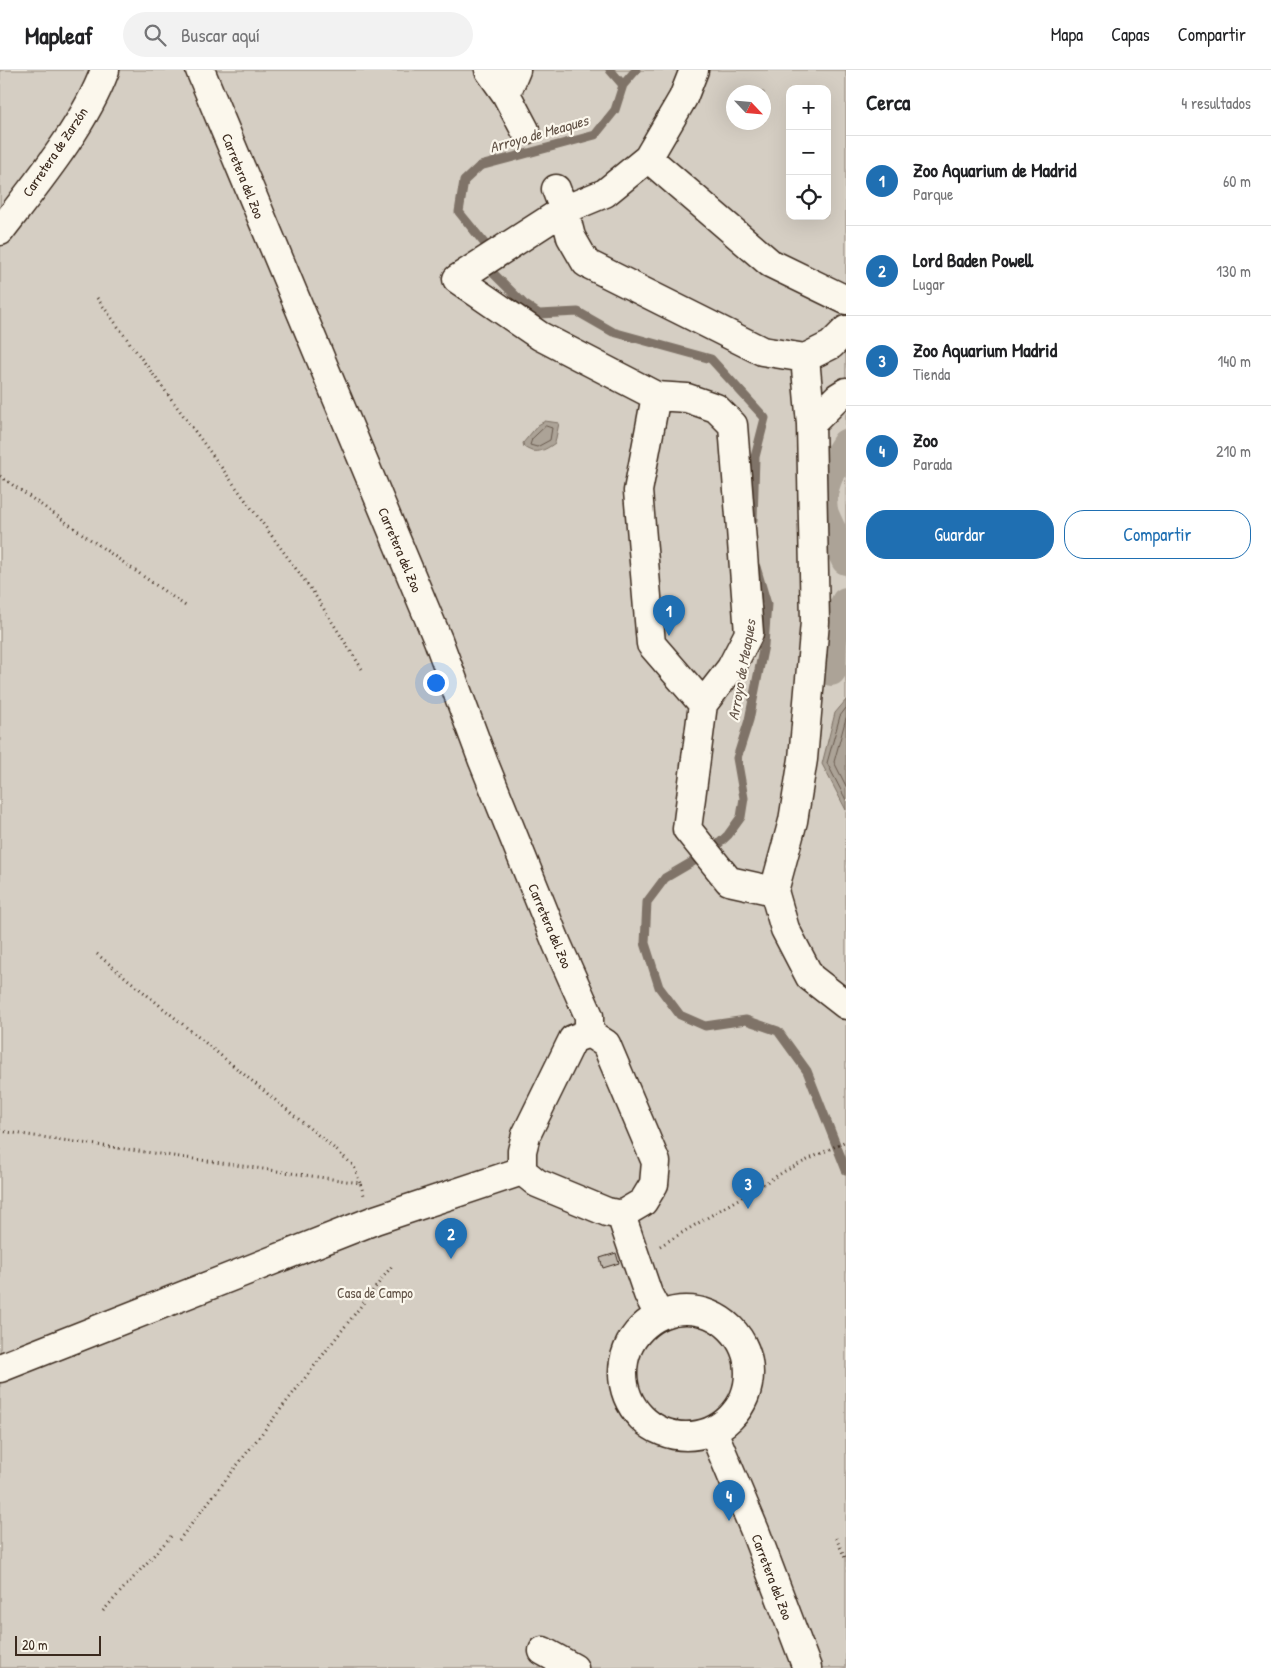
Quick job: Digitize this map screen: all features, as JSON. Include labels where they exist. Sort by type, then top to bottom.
[{"type":"street","name":"Carretera de Zarzón","points":[[0,231],[53,160],[81,117],[105,70]]},
{"type":"street","name":"Carretera del Zoo","points":[[200,70],[438,640],[486,770],[557,944],[589,1016],[589,1033]]},
{"type":"street","points":[[489,70],[511,82],[525,130]]},
{"type":"street","points":[[694,70],[683,98],[648,158],[605,193],[560,199],[457,279],[540,336],[656,396],[687,398],[716,408],[733,425],[749,633],[731,668],[703,704],[687,829],[729,881],[774,891]]},
{"type":"street","points":[[648,158],[770,263],[846,300]]},
{"type":"street","points":[[560,199],[571,237],[586,263],[762,351],[805,358],[831,345],[846,330]]},
{"type":"street","points":[[805,358],[811,424],[815,622],[803,759],[793,821],[774,891],[784,929],[810,977],[846,1005]]},
{"type":"street","points":[[811,424],[838,396],[846,392]]},
{"type":"street","points":[[656,396],[638,491],[650,644],[703,704]]},
{"type":"street","points":[[589,1033],[606,1044],[656,1162],[654,1184],[643,1202],[621,1215],[607,1212],[537,1183],[522,1172],[522,1151],[526,1134],[572,1039],[589,1033]]},
{"type":"street","points":[[0,1368],[375,1220],[522,1172]]},
{"type":"street","points":[[621,1215],[648,1294],[659,1315]]},
{"type":"street","points":[[678,1309],[698,1310],[717,1317],[728,1326],[744,1347],[749,1367],[748,1387],[740,1406],[726,1421],[713,1430],[690,1436],[671,1434],[653,1427],[638,1414],[628,1398],[623,1379],[624,1360],[631,1341],[643,1326],[659,1315],[678,1309]]},
{"type":"street","name":"Carretera del Zoo","points":[[713,1430],[807,1668]]},
{"type":"street","points":[[543,1651],[574,1668]]},
{"type":"path","points":[[97,298],[313,592],[362,669]]},
{"type":"path","points":[[0,476],[187,607]]},
{"type":"path","points":[[97,954],[341,1154],[354,1166],[367,1203]]},
{"type":"path","points":[[0,1130],[360,1182]]},
{"type":"path","points":[[636,1260],[786,1171],[846,1141]]},
{"type":"path","points":[[179,1540],[392,1266]]},
{"type":"path","points":[[103,1611],[172,1534]]},
{"type":"path","points":[[836,1538],[846,1560]]},
{"type":"green space","name":"Casa de Campo","points":[[0,70],[846,70],[846,1668],[0,1668]]},
{"type":"water","points":[[545,421],[559,423],[555,443],[540,451],[532,451],[524,447],[523,443],[538,425]]},
{"type":"water","points":[[846,700],[846,810],[822,764],[835,713]]},
{"type":"building","points":[[616,1253],[619,1263],[603,1268],[600,1258]]},
{"type":"waterway","name":"Arroyo de Meaques","points":[[485,244],[459,212],[464,181],[480,166],[595,135],[615,110],[623,85],[610,70]]},
{"type":"waterway","points":[[623,85],[636,70]]},
{"type":"waterway","name":"Arroyo de Meaques","points":[[490,270],[524,304],[539,314],[578,312],[613,332],[711,359],[765,418],[755,457],[753,520]]},
{"type":"waterway","points":[[846,444],[828,477],[822,505],[826,520],[846,560]]},
{"type":"waterway","name":"Arroyo de Meaques","points":[[710,852],[728,835],[741,817],[744,798],[737,758],[749,720],[764,645],[767,604],[756,567]]},
{"type":"waterway","points":[[831,671],[833,635],[846,602]]},
{"type":"waterway","name":"Arroyo de Meaques","points":[[694,861],[665,878],[647,902],[645,943],[659,987],[680,1015],[705,1026],[746,1020],[778,1031],[807,1071],[846,1170]]},
{"type":"place","name":"Zoo Aquarium de Madrid","points":[[669,636]]},
{"type":"place","name":"Zoo Aquarium Madrid","points":[[748,1209]]},
{"type":"place","name":"Lord Baden Powell","points":[[451,1259]]},
{"type":"place","name":"Zoo","points":[[729,1521]]}]
